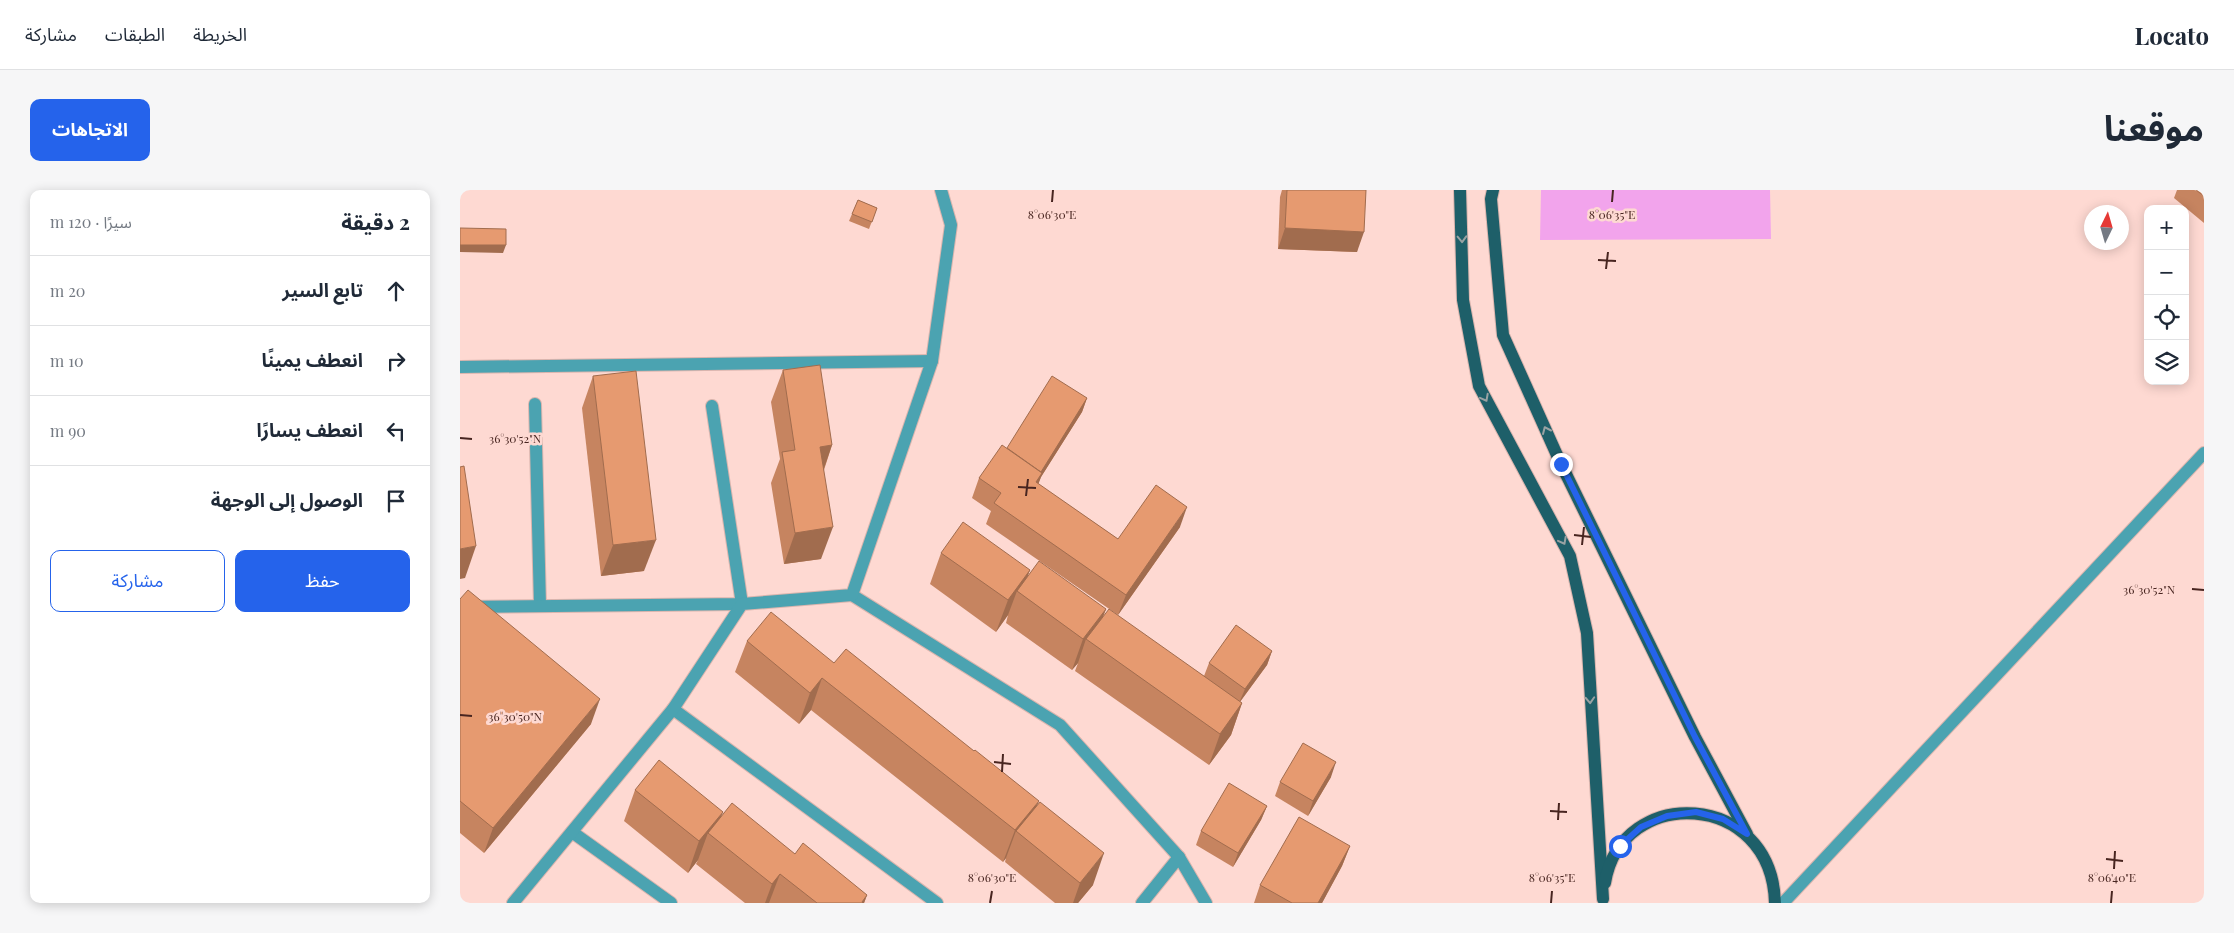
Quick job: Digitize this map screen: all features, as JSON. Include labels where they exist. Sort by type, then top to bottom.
[{"type":"main road","points":[[1460,190],[1463,300],[1479,386],[1570,556],[1587,632],[1603,901]]},
{"type":"main road","points":[[1492,190],[1491,199],[1504,335],[1565,473],[1695,737],[1747,834],[1765,856],[1775,883],[1775,903]]},
{"type":"main road","points":[[1603,901],[1607,871],[1620,846],[1641,827],[1667,816],[1696,812],[1723,819],[1747,834]]},
{"type":"street","points":[[852,595],[932,361],[951,225],[941,190]]},
{"type":"street","points":[[460,368],[932,361]]},
{"type":"street","points":[[535,404],[540,606]]},
{"type":"street","points":[[513,903],[672,709],[742,604],[712,406]]},
{"type":"street","points":[[1783,903],[2204,452]]},
{"type":"street","points":[[460,606],[742,604],[852,595],[1060,725],[1180,857],[1206,903]]},
{"type":"street","points":[[672,709],[937,903]]},
{"type":"street","points":[[572,832],[671,903]]},
{"type":"street","points":[[1142,903],[1180,857]]},
{"type":"shaded area","points":[[1541,190],[1770,190],[1771,239],[1540,240]]},
{"type":"building","points":[[1287,190],[1366,190],[1364,232],[1285,228]]},
{"type":"building","points":[[2196,190],[2204,190],[2204,196]]},
{"type":"building","points":[[858,200],[877,208],[872,222],[852,214]]},
{"type":"building","points":[[460,228],[506,229],[506,245],[460,245]]},
{"type":"building","points":[[820,365],[832,445],[820,447],[833,527],[795,533],[782,452],[795,450],[783,370]]},
{"type":"building","points":[[636,371],[656,540],[613,545],[593,376]]},
{"type":"building","points":[[1052,376],[1087,398],[1041,472],[1007,448]]},
{"type":"building","points":[[1002,445],[1042,473],[1036,482],[1118,539],[1156,485],[1187,507],[1126,595],[994,503],[1001,493],[979,478]]},
{"type":"building","points":[[464,466],[476,546],[460,549],[460,467]]},
{"type":"building","points":[[963,522],[1030,570],[1008,600],[941,553]]},
{"type":"building","points":[[1039,561],[1106,609],[1083,639],[1017,591]]},
{"type":"building","points":[[468,590],[600,699],[493,828],[460,801],[460,599]]},
{"type":"building","points":[[1109,609],[1242,703],[1220,734],[1086,639]]},
{"type":"building","points":[[771,612],[834,663],[846,649],[1039,801],[1015,830],[822,678],[810,693],[747,641]]},
{"type":"building","points":[[1236,625],[1272,651],[1245,689],[1209,663]]},
{"type":"building","points":[[1303,743],[1336,762],[1313,801],[1280,782]]},
{"type":"building","points":[[659,760],[723,812],[699,841],[635,790]]},
{"type":"building","points":[[1229,783],[1267,806],[1238,853],[1201,831]]},
{"type":"building","points":[[1040,802],[1104,853],[1080,883],[1016,831]]},
{"type":"building","points":[[732,803],[795,854],[803,843],[867,895],[863,903],[817,903],[780,874],[772,884],[708,833]]},
{"type":"building","points":[[1299,817],[1350,846],[1318,903],[1292,903],[1260,885]]},
{"type":"route","points":[[1561,464],[1695,737],[1747,834],[1723,819],[1696,812],[1667,816],[1641,827],[1620,846]]}]
